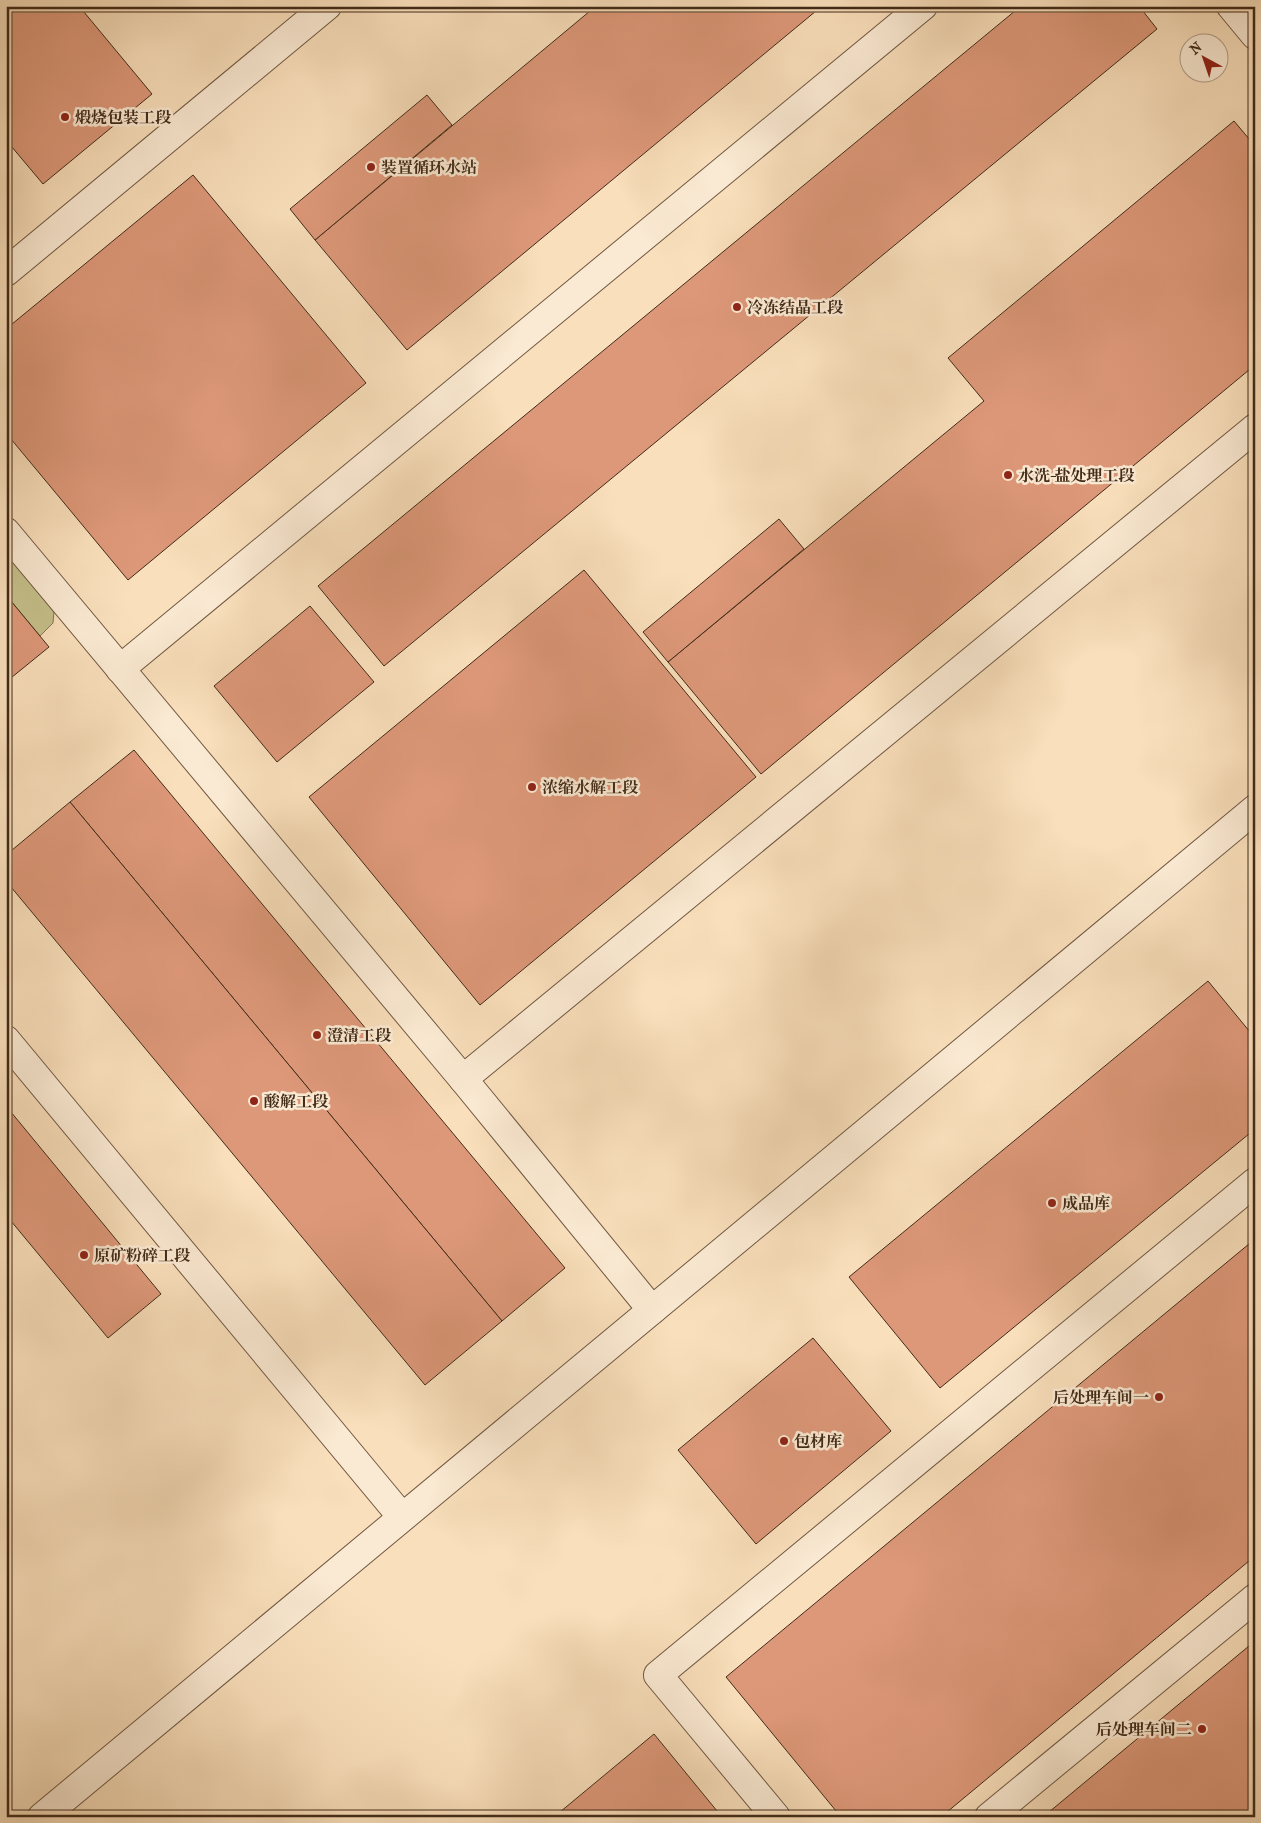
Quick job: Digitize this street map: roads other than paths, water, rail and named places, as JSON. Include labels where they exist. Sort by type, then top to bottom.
[{"type":"lane","points":[[6,272],[328,6]]},
{"type":"lane","points":[[120,669],[923,6]]},
{"type":"lane","points":[[1231,6],[1255,35]]},
{"type":"lane","points":[[463,1079],[1255,428]]},
{"type":"lane","points":[[6,532],[463,1079],[652,1310]]},
{"type":"lane","points":[[42,1817],[1255,809]]},
{"type":"lane","points":[[6,1040],[402,1517]]},
{"type":"lane","points":[[776,1817],[658,1674],[1255,1182]]},
{"type":"lane","points":[[989,1817],[1255,1598]]},
{"type":"place","name":"煅烧包装工段","points":[[65,117]]},
{"type":"place","name":"装置循环水站","points":[[371,167]]},
{"type":"place","name":"冷冻结晶工段","points":[[737,307]]},
{"type":"place","name":"水洗-盐处理工段","points":[[1008,475]]},
{"type":"place","name":"浓缩水解工段","points":[[532,787]]},
{"type":"place","name":"澄清工段","points":[[317,1035]]},
{"type":"place","name":"酸解工段","points":[[254,1101]]},
{"type":"place","name":"成品库","points":[[1052,1203]]},
{"type":"place","name":"原矿粉碎工段","points":[[84,1255]]},
{"type":"place","name":"后处理车间一","points":[[1159,1397]]},
{"type":"place","name":"包材库","points":[[784,1441]]},
{"type":"place","name":"后处理车间二","points":[[1202,1729]]}]
